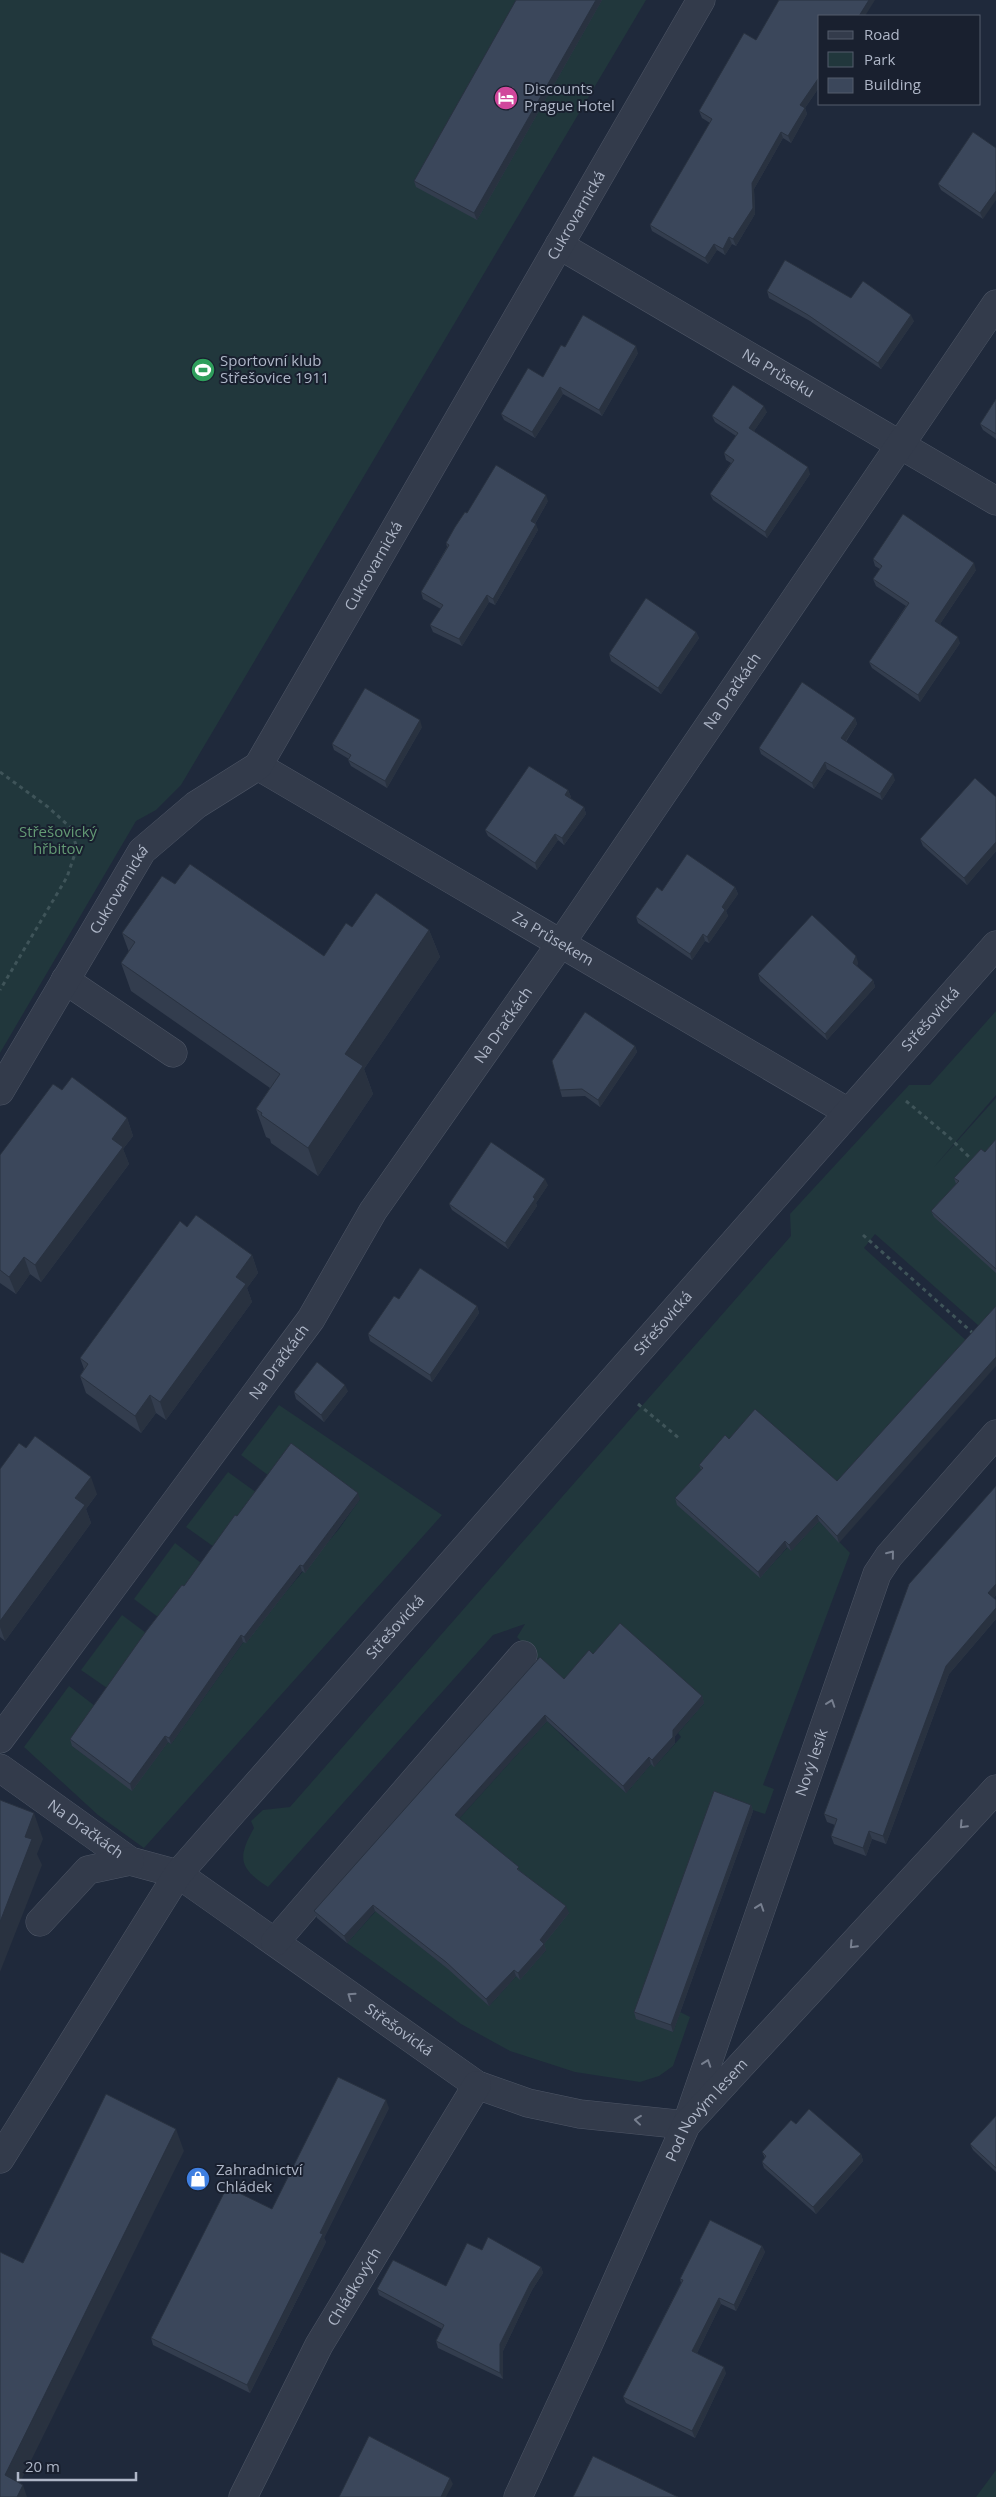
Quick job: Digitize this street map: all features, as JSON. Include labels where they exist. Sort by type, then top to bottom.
[{"type":"street","name":"Cukrovarnická","points":[[0,1091],[142,851],[196,806],[258,766],[701,0]]},
{"type":"street","name":"Na Průseku","points":[[559,245],[996,501]]},
{"type":"street","name":"Na Dračkách","points":[[3,1729],[311,1319],[373,1212],[561,943],[996,304]]},
{"type":"street","name":"Za Průsekem","points":[[258,766],[848,1112]]},
{"type":"street","name":"Střešovická","points":[[686,2126],[580,2114],[528,2103],[477,2085],[178,1874],[996,945]]},
{"type":"street","points":[[65,980],[173,1054]]},
{"type":"street","name":"Nový lesík","points":[[686,2126],[877,1574],[888,1556],[996,1434]]},
{"type":"street","points":[[275,1942],[523,1655]]},
{"type":"street","name":"Na Dračkách","points":[[0,1768],[130,1861],[178,1874]]},
{"type":"street","name":"Pod Novým lesem","points":[[518,2497],[686,2126],[996,1789]]},
{"type":"street","points":[[40,1922],[88,1870],[130,1861]]},
{"type":"street","points":[[0,2159],[178,1874]]},
{"type":"street","name":"Chládkových","points":[[243,2497],[319,2345],[477,2085]]},
{"type":"path","points":[[0,772],[48,806],[70,827],[76,848],[67,877],[0,990]]},
{"type":"path","points":[[878,1078],[950,1138],[970,1158]]},
{"type":"path","points":[[863,1235],[981,1341]]},
{"type":"path","points":[[613,1382],[680,1439]]},
{"type":"green space","name":"Sportovní klub Střešovice 1911","points":[[0,0],[646,0],[181,785],[156,810],[136,821],[0,1053]]},
{"type":"green space","points":[[996,1011],[996,1095],[934,1167],[996,1098],[996,1341],[875,1234],[864,1248],[970,1344],[787,1547],[791,1551],[819,1521],[850,1553],[763,1785],[774,1789],[765,1814],[717,1798],[636,2018],[673,2032],[680,2012],[690,2017],[673,2066],[659,2076],[640,2082],[575,2072],[510,2051],[461,2024],[347,1943],[547,1721],[578,1751],[583,1746],[596,1757],[592,1762],[626,1793],[651,1764],[655,1766],[681,1737],[678,1733],[704,1703],[568,1683],[542,1663],[517,1637],[525,1624],[493,1635],[268,1887],[246,1868],[243,1855],[254,1828],[251,1821],[263,1810],[290,1807],[791,1236],[790,1214],[909,1085],[930,1085]],"holes":[[[406,1935],[546,1950],[520,1979],[516,1976],[489,2006],[446,1959],[442,1964]]]},
{"type":"green space","points":[[279,1405],[442,1515],[144,1848],[98,1815],[24,1747],[69,1686],[99,1709],[72,1746],[132,1790],[168,1742],[171,1744],[244,1641],[339,1529],[360,1499],[294,1449],[272,1478],[241,1455]]},
{"type":"green space","points":[[228,1472],[260,1495],[217,1549],[186,1527]]},
{"type":"green space","points":[[175,1543],[205,1566],[162,1620],[134,1599]]},
{"type":"green space","points":[[122,1615],[150,1636],[110,1690],[81,1670]]},
{"type":"green space","points":[[996,2470],[996,2497],[976,2497]]},
{"type":"building","points":[[516,0],[596,0],[474,213],[414,181]]},
{"type":"building","points":[[779,0],[869,0],[860,15],[818,15],[818,79],[800,105],[805,108],[788,136],[781,132],[752,183],[753,208],[733,239],[729,237],[723,249],[714,244],[705,258],[650,225],[712,119],[699,111],[744,33],[756,40]]},
{"type":"building","points":[[973,132],[996,148],[996,191],[980,213],[938,184]]},
{"type":"building","points":[[785,260],[851,298],[863,281],[911,315],[878,363],[808,315],[767,291]]},
{"type":"building","points":[[583,315],[636,346],[599,410],[560,387],[532,432],[501,414],[528,368],[543,377],[561,345],[565,347]]},
{"type":"building","points":[[733,385],[764,406],[749,428],[808,467],[765,532],[710,494],[734,460],[724,453],[738,433],[712,416]]},
{"type":"building","points":[[996,399],[996,434],[980,424]]},
{"type":"building","points":[[496,465],[546,495],[531,521],[536,524],[493,599],[487,595],[459,639],[430,625],[443,605],[421,592],[449,545],[446,543],[455,527],[465,512],[467,513]]},
{"type":"building","points":[[903,514],[974,563],[935,621],[958,637],[918,695],[869,662],[909,603],[873,579],[882,566],[873,559]]},
{"type":"building","points":[[646,598],[696,632],[658,688],[609,654]]},
{"type":"building","points":[[802,682],[855,718],[841,738],[893,774],[880,794],[825,762],[812,783],[759,748]]},
{"type":"building","points":[[365,688],[420,720],[385,781],[348,760],[351,755],[332,744]]},
{"type":"building","points":[[529,766],[568,790],[565,795],[584,807],[562,838],[555,834],[535,863],[485,830]]},
{"type":"building","points":[[975,778],[996,797],[996,842],[964,878],[920,839]]},
{"type":"building","points":[[687,854],[735,887],[722,907],[725,910],[707,937],[703,934],[690,954],[636,917],[657,887],[662,891]]},
{"type":"building","points":[[190,864],[324,956],[346,923],[352,927],[376,893],[429,930],[345,1054],[363,1066],[308,1148],[261,1115],[262,1113],[256,1109],[280,1074],[121,963],[135,942],[122,933],[162,876],[175,884]]},
{"type":"building","points":[[812,915],[856,956],[853,963],[873,980],[825,1034],[758,974]]},
{"type":"building","points":[[585,1012],[635,1046],[598,1100],[582,1089],[560,1090],[552,1061]]},
{"type":"building","points":[[72,1077],[127,1118],[112,1139],[123,1147],[35,1265],[24,1257],[9,1277],[0,1270],[0,1155],[53,1084],[62,1090]]},
{"type":"building","points":[[996,1139],[996,1269],[931,1211],[959,1181],[954,1178],[981,1149],[985,1152]]},
{"type":"building","points":[[491,1142],[545,1179],[533,1197],[535,1199],[505,1243],[449,1204]]},
{"type":"building","points":[[196,1215],[252,1255],[236,1277],[246,1284],[160,1402],[150,1395],[135,1416],[80,1376],[88,1364],[80,1358],[180,1221],[187,1227]]},
{"type":"building","points":[[420,1268],[477,1306],[430,1375],[368,1334],[394,1296],[399,1299]]},
{"type":"building","points":[[996,1306],[996,1357],[837,1536],[817,1515],[789,1545],[785,1541],[758,1572],[675,1498],[703,1468],[699,1465],[725,1435],[729,1439],[755,1409],[837,1481]]},
{"type":"building","points":[[317,1362],[345,1385],[321,1415],[294,1392]]},
{"type":"building","points":[[35,1436],[91,1477],[75,1498],[85,1505],[0,1621],[0,1469],[19,1443],[26,1448]]},
{"type":"building","points":[[291,1443],[358,1493],[303,1566],[300,1565],[244,1637],[241,1635],[169,1738],[165,1736],[130,1784],[70,1739],[147,1630],[182,1585],[184,1586],[235,1515],[237,1516]]},
{"type":"building","points":[[996,1486],[996,1584],[988,1593],[996,1600],[996,1608],[946,1666],[883,1836],[869,1831],[863,1848],[831,1836],[837,1819],[824,1814],[909,1584]]},
{"type":"building","points":[[620,1623],[702,1696],[673,1730],[673,1737],[652,1760],[649,1757],[623,1786],[545,1715],[455,1815],[519,1867],[517,1869],[566,1906],[540,1940],[544,1944],[518,1973],[514,1970],[486,1999],[446,1962],[373,1905],[344,1936],[314,1911],[540,1657],[564,1679],[589,1650],[593,1654]]},
{"type":"building","points":[[714,1791],[751,1805],[671,2025],[634,2012]]},
{"type":"building","points":[[0,1800],[34,1813],[25,1837],[32,1839],[0,1922]]},
{"type":"building","points":[[338,2077],[386,2100],[320,2233],[323,2234],[247,2385],[151,2338],[227,2187],[272,2209]]},
{"type":"building","points":[[106,2094],[176,2129],[5,2475],[23,2485],[17,2497],[0,2497],[0,2252],[23,2263]]},
{"type":"building","points":[[809,2109],[861,2154],[813,2207],[762,2162],[766,2156],[762,2152],[791,2120],[796,2124]]},
{"type":"building","points":[[996,2116],[996,2168],[970,2144]]},
{"type":"building","points":[[710,2220],[762,2246],[734,2305],[719,2298],[692,2351],[724,2367],[692,2431],[623,2397],[683,2280],[680,2279]]},
{"type":"building","points":[[488,2237],[541,2267],[530,2284],[500,2344],[500,2373],[436,2341],[444,2325],[377,2289],[393,2260],[446,2286],[467,2243],[482,2250]]},
{"type":"building","points":[[369,2436],[450,2478],[441,2497],[339,2497]]},
{"type":"building","points":[[593,2456],[678,2497],[573,2497]]},
{"type":"place","name":"Discounts Prague Hotel","points":[[506,98]]},
{"type":"place","name":"Sportovní klub Střešovice 1911","points":[[203,370]]},
{"type":"place","name":"Zahradnictví Chládek","points":[[198,2179]]},
{"type":"park label","name":"Střešovický hřbitov","points":[[58,840]]}]
